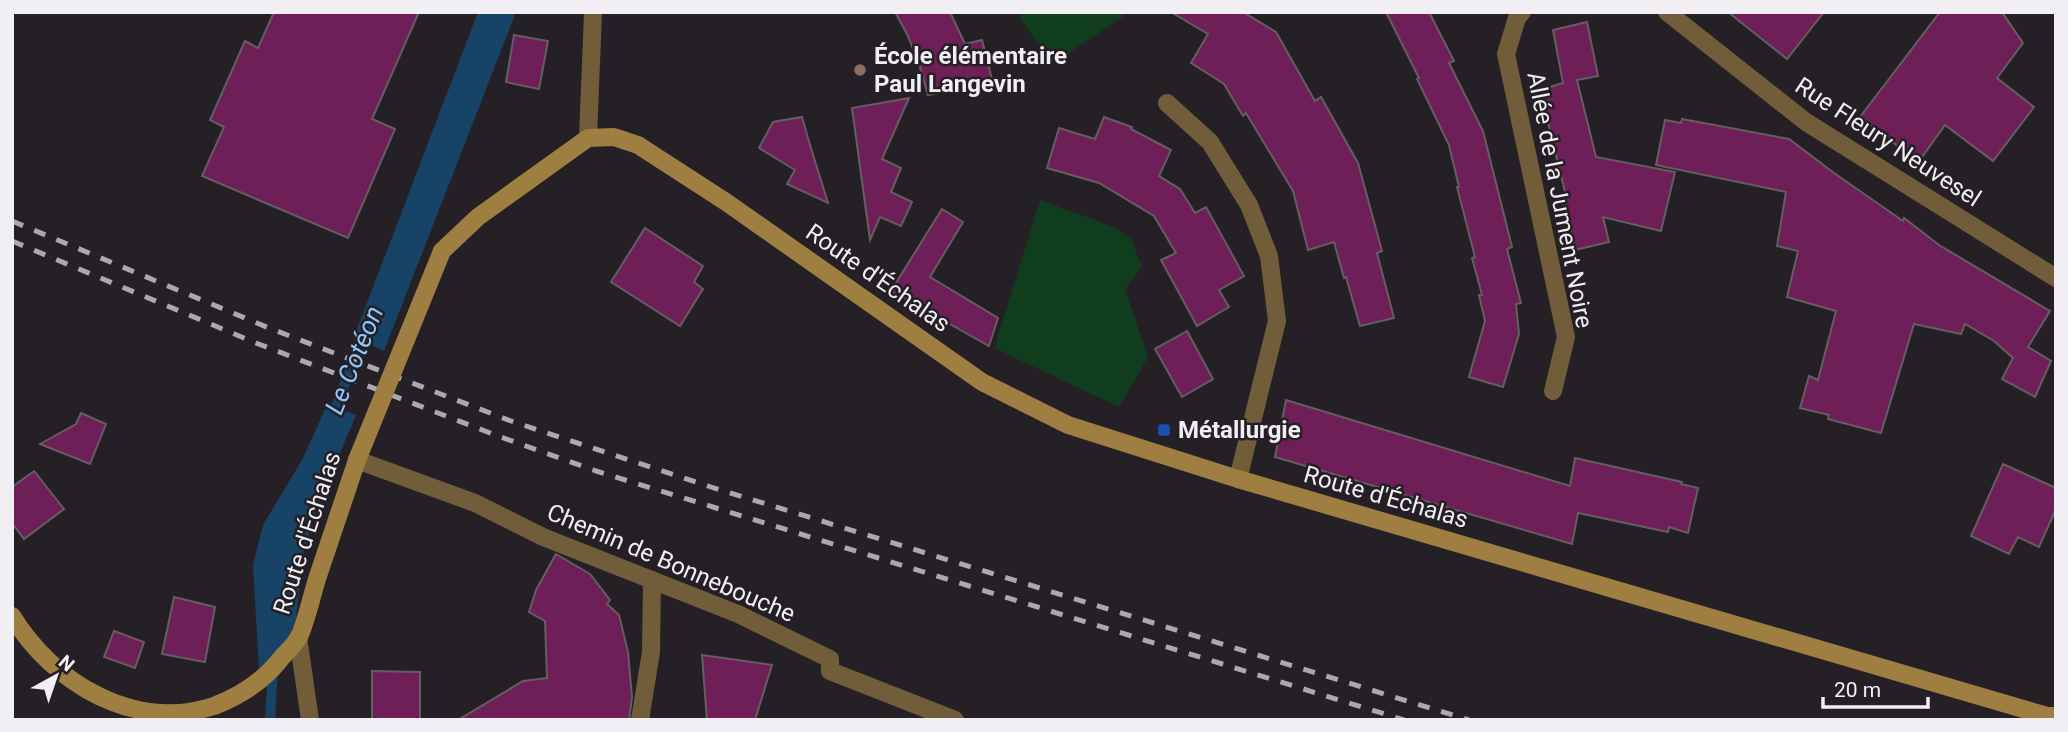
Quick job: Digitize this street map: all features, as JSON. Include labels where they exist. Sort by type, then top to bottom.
[{"type":"street","points":[[588,138],[593,12]]},
{"type":"street","name":"Rue Fleury Neuvesel","points":[[1667,12],[1805,122],[2056,278]]},
{"type":"street","name":"Allée de la Jument Noire","points":[[1517,14],[1506,54],[1566,337],[1553,391]]},
{"type":"street","points":[[1167,103],[1210,142],[1249,205],[1269,256],[1277,321],[1238,479]]},
{"type":"street","name":"Route d'Échalas","points":[[12,615],[41,655],[67,678],[91,693],[120,705],[149,712],[181,714],[230,700],[246,692],[270,673],[298,637],[357,460],[442,251],[478,217],[588,138],[614,137],[638,145],[726,202],[982,382],[1068,425],[1238,479],[2034,712],[2056,716]]},
{"type":"street","name":"Chemin de Bonnebouche","points":[[357,460],[475,503],[543,537],[738,614],[830,659],[830,671],[955,720]]},
{"type":"street","points":[[640,720],[651,652],[652,580]]},
{"type":"street","points":[[298,637],[310,720]]},
{"type":"green space","points":[[1016,12],[1130,12],[1052,64]]},
{"type":"green space","points":[[1040,200],[1114,227],[1131,239],[1142,267],[1125,289],[1148,357],[1119,407],[994,348]]},
{"type":"water","points":[[478,12],[516,12],[384,351],[354,337]]},
{"type":"water","points":[[327,405],[356,415],[316,511],[303,555],[296,619],[287,641],[259,670],[253,565],[263,525],[302,460]]},
{"type":"building","points":[[274,12],[419,12],[372,119],[395,129],[348,238],[202,176],[224,127],[210,120],[245,41],[258,48]]},
{"type":"building","points":[[895,12],[950,12],[965,44],[982,40],[993,83],[928,95],[919,64]]},
{"type":"building","points":[[1171,12],[1243,12],[1276,32],[1315,101],[1321,97],[1358,163],[1382,251],[1377,253],[1394,318],[1360,326],[1334,242],[1308,250],[1293,191],[1246,113],[1243,116],[1224,84],[1191,63],[1208,34]]},
{"type":"building","points":[[1386,12],[1429,12],[1454,61],[1449,63],[1483,131],[1512,247],[1507,249],[1521,303],[1516,304],[1519,334],[1503,387],[1469,377],[1485,321],[1479,295],[1482,295],[1472,258],[1475,257],[1449,145]]},
{"type":"building","points":[[1728,12],[1824,12],[1787,59]]},
{"type":"building","points":[[1940,12],[2002,12],[2023,43],[1997,78],[2034,107],[1993,161],[1945,125],[1920,160],[1860,117]]},
{"type":"building","points":[[1587,22],[1598,76],[1577,80],[1596,157],[1675,172],[1661,231],[1603,217],[1609,242],[1575,250],[1561,197],[1566,196],[1540,90],[1563,83],[1553,30]]},
{"type":"building","points":[[514,35],[548,41],[539,89],[506,82]]},
{"type":"building","points":[[909,98],[882,159],[901,168],[891,192],[912,202],[901,226],[880,217],[870,240],[852,108]]},
{"type":"building","points":[[802,117],[828,203],[787,184],[795,170],[759,148],[773,122]]},
{"type":"building","points":[[1104,117],[1132,127],[1131,129],[1171,150],[1159,176],[1180,189],[1195,213],[1206,207],[1244,276],[1219,290],[1229,307],[1197,326],[1161,260],[1176,253],[1154,216],[1099,183],[1047,168],[1059,128],[1095,139]]},
{"type":"building","points":[[1682,119],[1789,139],[1939,245],[2050,311],[2028,347],[2051,361],[2035,397],[2002,379],[2013,358],[1994,341],[1965,324],[1961,334],[1914,324],[1881,433],[1828,419],[1829,415],[1800,408],[1809,376],[1818,380],[1836,311],[1787,297],[1798,251],[1777,246],[1786,192],[1656,165],[1665,120],[1681,123]]},
{"type":"building","points":[[942,209],[963,222],[930,277],[998,318],[989,346],[891,291]]},
{"type":"building","points":[[645,228],[703,266],[694,282],[703,289],[680,326],[611,282]]},
{"type":"building","points":[[1187,331],[1213,379],[1182,397],[1155,349]]},
{"type":"building","points":[[1286,400],[1570,486],[1575,458],[1682,482],[1681,484],[1698,488],[1688,533],[1669,527],[1668,532],[1578,513],[1572,544],[1275,457]]},
{"type":"building","points":[[81,413],[106,424],[90,464],[40,444],[76,424]]},
{"type":"building","points":[[2003,464],[2056,488],[2056,509],[2039,547],[2018,537],[2009,554],[1971,536]]},
{"type":"building","points":[[34,471],[64,509],[24,539],[12,523],[12,487]]},
{"type":"building","points":[[556,554],[590,574],[610,600],[607,604],[619,615],[628,652],[632,697],[629,720],[458,720],[523,681],[547,678],[545,621],[529,612],[536,590]]},
{"type":"building","points":[[174,597],[215,607],[205,662],[162,654]]},
{"type":"building","points":[[114,631],[144,642],[135,668],[104,657]]},
{"type":"building","points":[[702,655],[772,665],[755,720],[707,720]]},
{"type":"building","points":[[372,671],[420,672],[420,720],[372,720]]},
{"type":"waterway","name":"Le Cotéon","points":[[331,419],[366,330]]},
{"type":"waterway","name":"Le Cotéon","points":[[270,720],[273,667]]},
{"type":"railway","points":[[12,221],[269,328],[511,421],[711,487],[1469,720]]},
{"type":"railway","points":[[12,241],[256,343],[596,471],[1404,720]]},
{"type":"place","name":"École élémentaire Paul Langevin","points":[[860,70]]},
{"type":"place","name":"Métallurgie","points":[[1164,430]]}]
